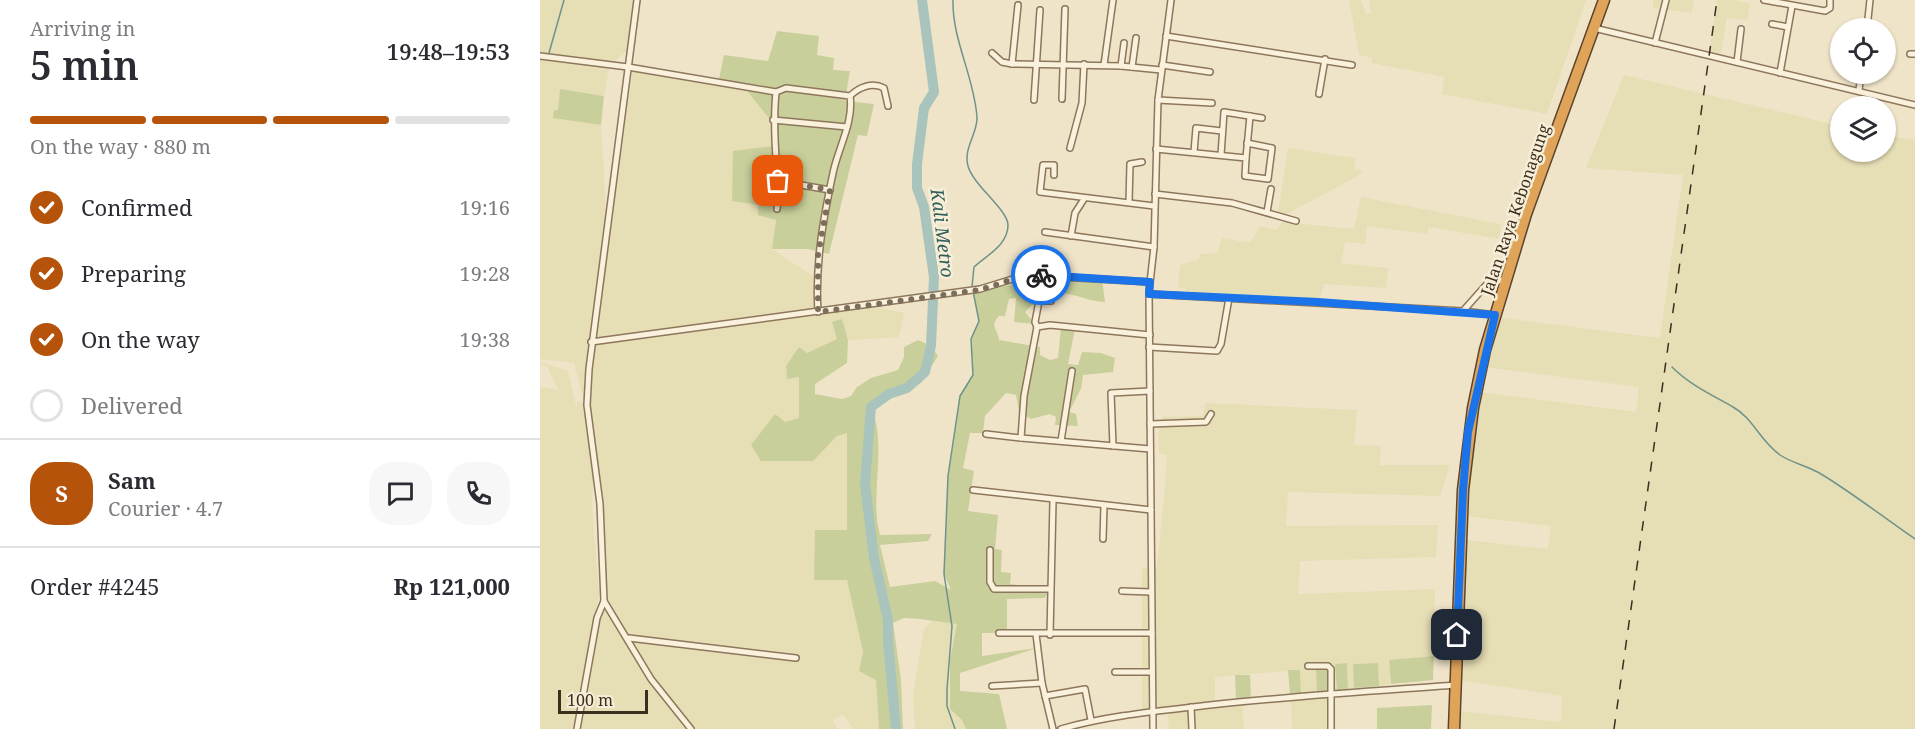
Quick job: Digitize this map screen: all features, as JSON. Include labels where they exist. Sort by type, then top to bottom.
[{"type":"highway","name":"Jalan Raya Kebonagung","points":[[1454,729],[1465,461],[1473,408],[1495,315],[1530,202],[1604,0]]},
{"type":"street","points":[[577,729],[597,618],[604,601],[600,504],[587,405],[591,342],[637,0]]},
{"type":"street","points":[[1104,65],[1113,0]]},
{"type":"street","points":[[1153,729],[1149,293],[1154,247],[1158,100],[1171,0]]},
{"type":"street","points":[[1655,43],[1666,0]]},
{"type":"street","points":[[1764,0],[1825,11],[1830,8],[1830,0]]},
{"type":"street","points":[[1867,18],[1870,0]]},
{"type":"street","points":[[1012,64],[1018,5]]},
{"type":"street","points":[[1780,73],[1792,6]]},
{"type":"street","points":[[1062,99],[1065,9]]},
{"type":"street","points":[[1034,100],[1040,10]]},
{"type":"street","points":[[1772,24],[1788,27]]},
{"type":"street","points":[[1594,28],[1915,105]]},
{"type":"street","points":[[1737,62],[1741,29]]},
{"type":"street","points":[[1166,36],[1352,65]]},
{"type":"street","points":[[1132,67],[1136,38]]},
{"type":"street","points":[[1121,66],[1124,43]]},
{"type":"street","points":[[993,53],[1002,63],[1012,64],[1162,67],[1210,72]]},
{"type":"street","points":[[540,56],[628,67],[776,92],[786,88],[850,96]]},
{"type":"street","points":[[1319,94],[1325,59]]},
{"type":"street","points":[[1070,148],[1082,103],[1084,64]]},
{"type":"street","points":[[1859,90],[1860,84]]},
{"type":"street","points":[[818,312],[818,255],[830,190],[847,127],[850,96],[861,87],[880,85],[884,88],[888,106]]},
{"type":"street","points":[[776,92],[773,120],[780,182],[777,209]]},
{"type":"street","points":[[1158,100],[1212,103]]},
{"type":"street","points":[[1221,155],[1224,112],[1262,118]]},
{"type":"street","points":[[1247,144],[1272,148],[1269,178],[1245,176],[1247,144],[1250,116]]},
{"type":"street","points":[[773,120],[847,127]]},
{"type":"street","points":[[1194,152],[1196,128],[1222,130]]},
{"type":"street","points":[[1156,149],[1246,158]]},
{"type":"street","points":[[1129,202],[1130,165],[1142,162]]},
{"type":"street","points":[[1054,175],[1054,165],[1043,165],[1040,192],[1154,206]]},
{"type":"street","points":[[780,182],[830,190]]},
{"type":"street","points":[[1267,212],[1271,189]]},
{"type":"street","points":[[1155,194],[1217,201],[1267,212],[1296,222]]},
{"type":"street","points":[[1071,236],[1075,213],[1084,199]]},
{"type":"street","points":[[1045,232],[1154,247]]},
{"type":"street","points":[[591,342],[930,297],[975,290],[1026,275],[1150,283]]},
{"type":"street","points":[[1463,311],[1487,284],[1506,279]]},
{"type":"street","points":[[1149,293],[1463,311],[1495,315]]},
{"type":"street","points":[[1149,348],[1217,351],[1221,344],[1229,298]]},
{"type":"street","points":[[1021,438],[1024,396],[1037,327],[1035,322],[1039,300],[1051,301]]},
{"type":"street","points":[[1037,327],[1050,325],[1149,334]]},
{"type":"street","points":[[1061,441],[1072,371]]},
{"type":"street","points":[[1113,446],[1111,393],[1150,391]]},
{"type":"street","points":[[1150,424],[1206,422],[1211,414]]},
{"type":"street","points":[[986,434],[1150,449]]},
{"type":"street","points":[[974,490],[1053,501],[1151,510]]},
{"type":"street","points":[[1050,635],[1049,589],[1053,501]]},
{"type":"street","points":[[1103,539],[1104,506]]},
{"type":"street","points":[[990,550],[990,582],[994,589],[1049,589]]},
{"type":"street","points":[[1122,591],[1151,592]]},
{"type":"street","points":[[604,601],[629,638],[661,694],[691,729]]},
{"type":"street","points":[[999,633],[1050,635],[1152,633]]},
{"type":"street","points":[[1036,634],[1042,683],[1053,729]]},
{"type":"street","points":[[629,638],[796,658]]},
{"type":"street","points":[[1308,666],[1330,667],[1331,729]]},
{"type":"street","points":[[1115,672],[1151,672]]},
{"type":"street","points":[[992,686],[1042,683]]},
{"type":"street","points":[[1061,729],[1091,720],[1152,711],[1331,693],[1456,685]]},
{"type":"street","points":[[1045,696],[1085,689],[1091,720]]},
{"type":"street","points":[[1191,707],[1192,729]]},
{"type":"shaded area","points":[[540,0],[640,0],[633,47],[610,64],[604,96],[560,89],[558,110],[553,118],[601,125],[608,244],[633,68],[745,87],[771,121],[775,146],[732,201],[758,205],[776,220],[772,249],[820,281],[819,309],[855,303],[904,313],[899,337],[848,340],[841,319],[838,339],[807,353],[799,348],[786,366],[787,378],[799,377],[799,418],[785,422],[813,461],[837,436],[847,432],[847,530],[814,579],[847,580],[863,652],[859,671],[876,679],[879,729],[853,729],[843,714],[833,721],[838,729],[577,729],[584,682],[574,729],[540,729],[540,387],[558,390],[547,366],[540,365],[540,362],[568,371],[577,409],[577,401],[585,404],[574,363],[540,359]],"holes":[[[593,482],[599,504],[604,601],[592,636],[599,593],[592,507]]]},
{"type":"shaded area","points":[[1349,0],[1361,0],[1366,14],[1371,13],[1369,0],[1586,0],[1547,114],[1442,94],[1444,77],[1372,63],[1372,58],[1359,55]]},
{"type":"shaded area","points":[[1653,0],[1694,0],[1692,13],[1653,8]]},
{"type":"shaded area","points":[[1717,0],[1735,0],[1750,4],[1747,20],[1727,18],[1721,53],[1709,55]]},
{"type":"shaded area","points":[[1624,75],[1830,124],[1830,162],[1896,162],[1896,137],[1915,140],[1915,729],[1453,729],[1452,710],[1561,722],[1562,696],[1454,679],[1456,539],[1548,549],[1551,526],[1458,515],[1478,392],[1636,412],[1639,387],[1483,367],[1497,317],[1660,338],[1683,175],[1586,168]]},
{"type":"shaded area","points":[[1288,148],[1356,158],[1354,169],[1363,171],[1283,216],[1278,214]]},
{"type":"shaded area","points":[[1361,197],[1495,223],[1501,225],[1499,239],[1429,227],[1427,234],[1367,226],[1365,244],[1345,242],[1341,263],[1388,268],[1386,288],[1324,284],[1320,300],[1184,295],[1186,288],[1178,288],[1180,265],[1198,260],[1201,254],[1217,253],[1222,238],[1250,243],[1260,226],[1276,230],[1283,222],[1354,229]]},
{"type":"shaded area","points":[[1205,403],[1357,410],[1354,445],[1381,446],[1380,465],[1450,465],[1440,496],[1288,492],[1286,526],[1438,525],[1436,557],[1300,561],[1298,594],[1435,589],[1434,656],[1389,660],[1391,684],[1379,686],[1378,663],[1354,664],[1354,688],[1348,689],[1347,663],[1336,664],[1337,690],[1329,691],[1328,729],[1292,729],[1291,695],[1301,694],[1300,670],[1215,677],[1215,703],[1242,700],[1244,729],[1169,729],[1167,708],[1142,711],[1142,569],[1157,567],[1167,455],[1159,454],[1158,435],[1162,417],[1203,416]]},
{"type":"shaded area","points":[[933,621],[957,624],[950,660],[949,700],[950,709],[962,720],[966,729],[915,729],[913,695],[924,629]]},
{"type":"green space","points":[[777,31],[819,36],[817,55],[834,58],[833,70],[850,71],[845,101],[874,104],[867,136],[858,135],[829,254],[808,249],[772,249],[776,220],[758,215],[758,205],[732,201],[733,151],[775,146],[771,121],[745,88],[718,84],[724,55],[768,61]]},
{"type":"green space","points":[[560,89],[604,96],[601,125],[553,118],[554,110],[558,110]]},
{"type":"green space","points":[[1102,278],[1105,302],[1052,293],[1048,302],[1032,305],[1025,312],[1035,324],[1014,322],[1016,298],[1009,299],[1005,316],[999,316],[995,322],[999,340],[1040,347],[1040,355],[1050,360],[1058,358],[1061,327],[1075,329],[1068,364],[1078,365],[1082,352],[1101,353],[1115,358],[1113,372],[1083,375],[1081,389],[1069,412],[1076,414],[1078,426],[1055,425],[1056,417],[1050,414],[1031,419],[1019,412],[1016,395],[1006,393],[985,416],[983,433],[970,433],[963,468],[974,471],[968,511],[998,515],[995,549],[1002,550],[1001,572],[1011,573],[1010,584],[1049,589],[1045,598],[1007,599],[1007,633],[982,633],[982,656],[1037,648],[960,673],[960,691],[999,694],[1007,729],[966,729],[962,720],[950,709],[950,660],[957,624],[904,618],[893,623],[901,680],[903,729],[879,729],[876,680],[859,671],[863,652],[847,580],[814,580],[815,530],[847,530],[847,433],[837,436],[813,461],[761,461],[751,445],[775,414],[785,422],[799,418],[799,377],[787,379],[786,366],[799,347],[807,353],[837,339],[832,322],[842,319],[848,340],[847,363],[815,384],[815,394],[842,399],[851,396],[857,387],[871,378],[898,370],[904,357],[904,347],[918,340],[931,346],[938,356],[921,383],[908,391],[889,394],[871,407],[878,438],[877,519],[880,535],[932,534],[928,541],[880,545],[890,587],[935,581],[951,590],[944,574],[948,476],[960,396],[973,375],[971,339],[979,321],[973,291]]},
{"type":"green space","points":[[1434,656],[1433,680],[1391,684],[1389,660]]},
{"type":"green space","points":[[1347,663],[1348,689],[1337,690],[1335,664]]},
{"type":"green space","points":[[1378,663],[1379,686],[1354,688],[1353,664]]},
{"type":"green space","points":[[1327,667],[1329,691],[1317,692],[1316,668]]},
{"type":"green space","points":[[1288,670],[1300,670],[1301,694],[1290,695]]},
{"type":"green space","points":[[1235,675],[1250,675],[1251,699],[1236,701]]},
{"type":"green space","points":[[1432,705],[1431,729],[1377,729],[1377,708]]},
{"type":"waterway","points":[[549,53],[564,0]]},
{"type":"waterway","name":"Kali Metro","points":[[896,729],[888,620],[874,558],[865,484],[871,407],[889,394],[907,388],[925,372],[931,346],[934,277],[924,207],[917,188],[917,164],[924,108],[934,92],[922,0]]},
{"type":"waterway","points":[[953,0],[959,44],[972,87],[977,117],[967,153],[968,166],[976,181],[1002,212],[1008,225],[1001,244],[974,267],[972,287]]},
{"type":"waterway","points":[[955,729],[947,706],[952,626],[944,574],[948,476],[960,396],[973,375],[971,339],[979,321],[973,291]]},
{"type":"waterway","points":[[1672,367],[1694,384],[1740,412],[1780,455],[1821,474],[1915,539]]},
{"type":"railway","points":[[1614,729],[1717,0]]},
{"type":"way so far","points":[[778,181],[830,190],[822,222],[818,255],[818,312],[980,290],[1026,275],[1041,275]]},
{"type":"route","points":[[1041,275],[1150,282],[1149,294],[1318,302],[1495,315],[1485,350],[1468,432],[1463,490],[1457,635]]}]
